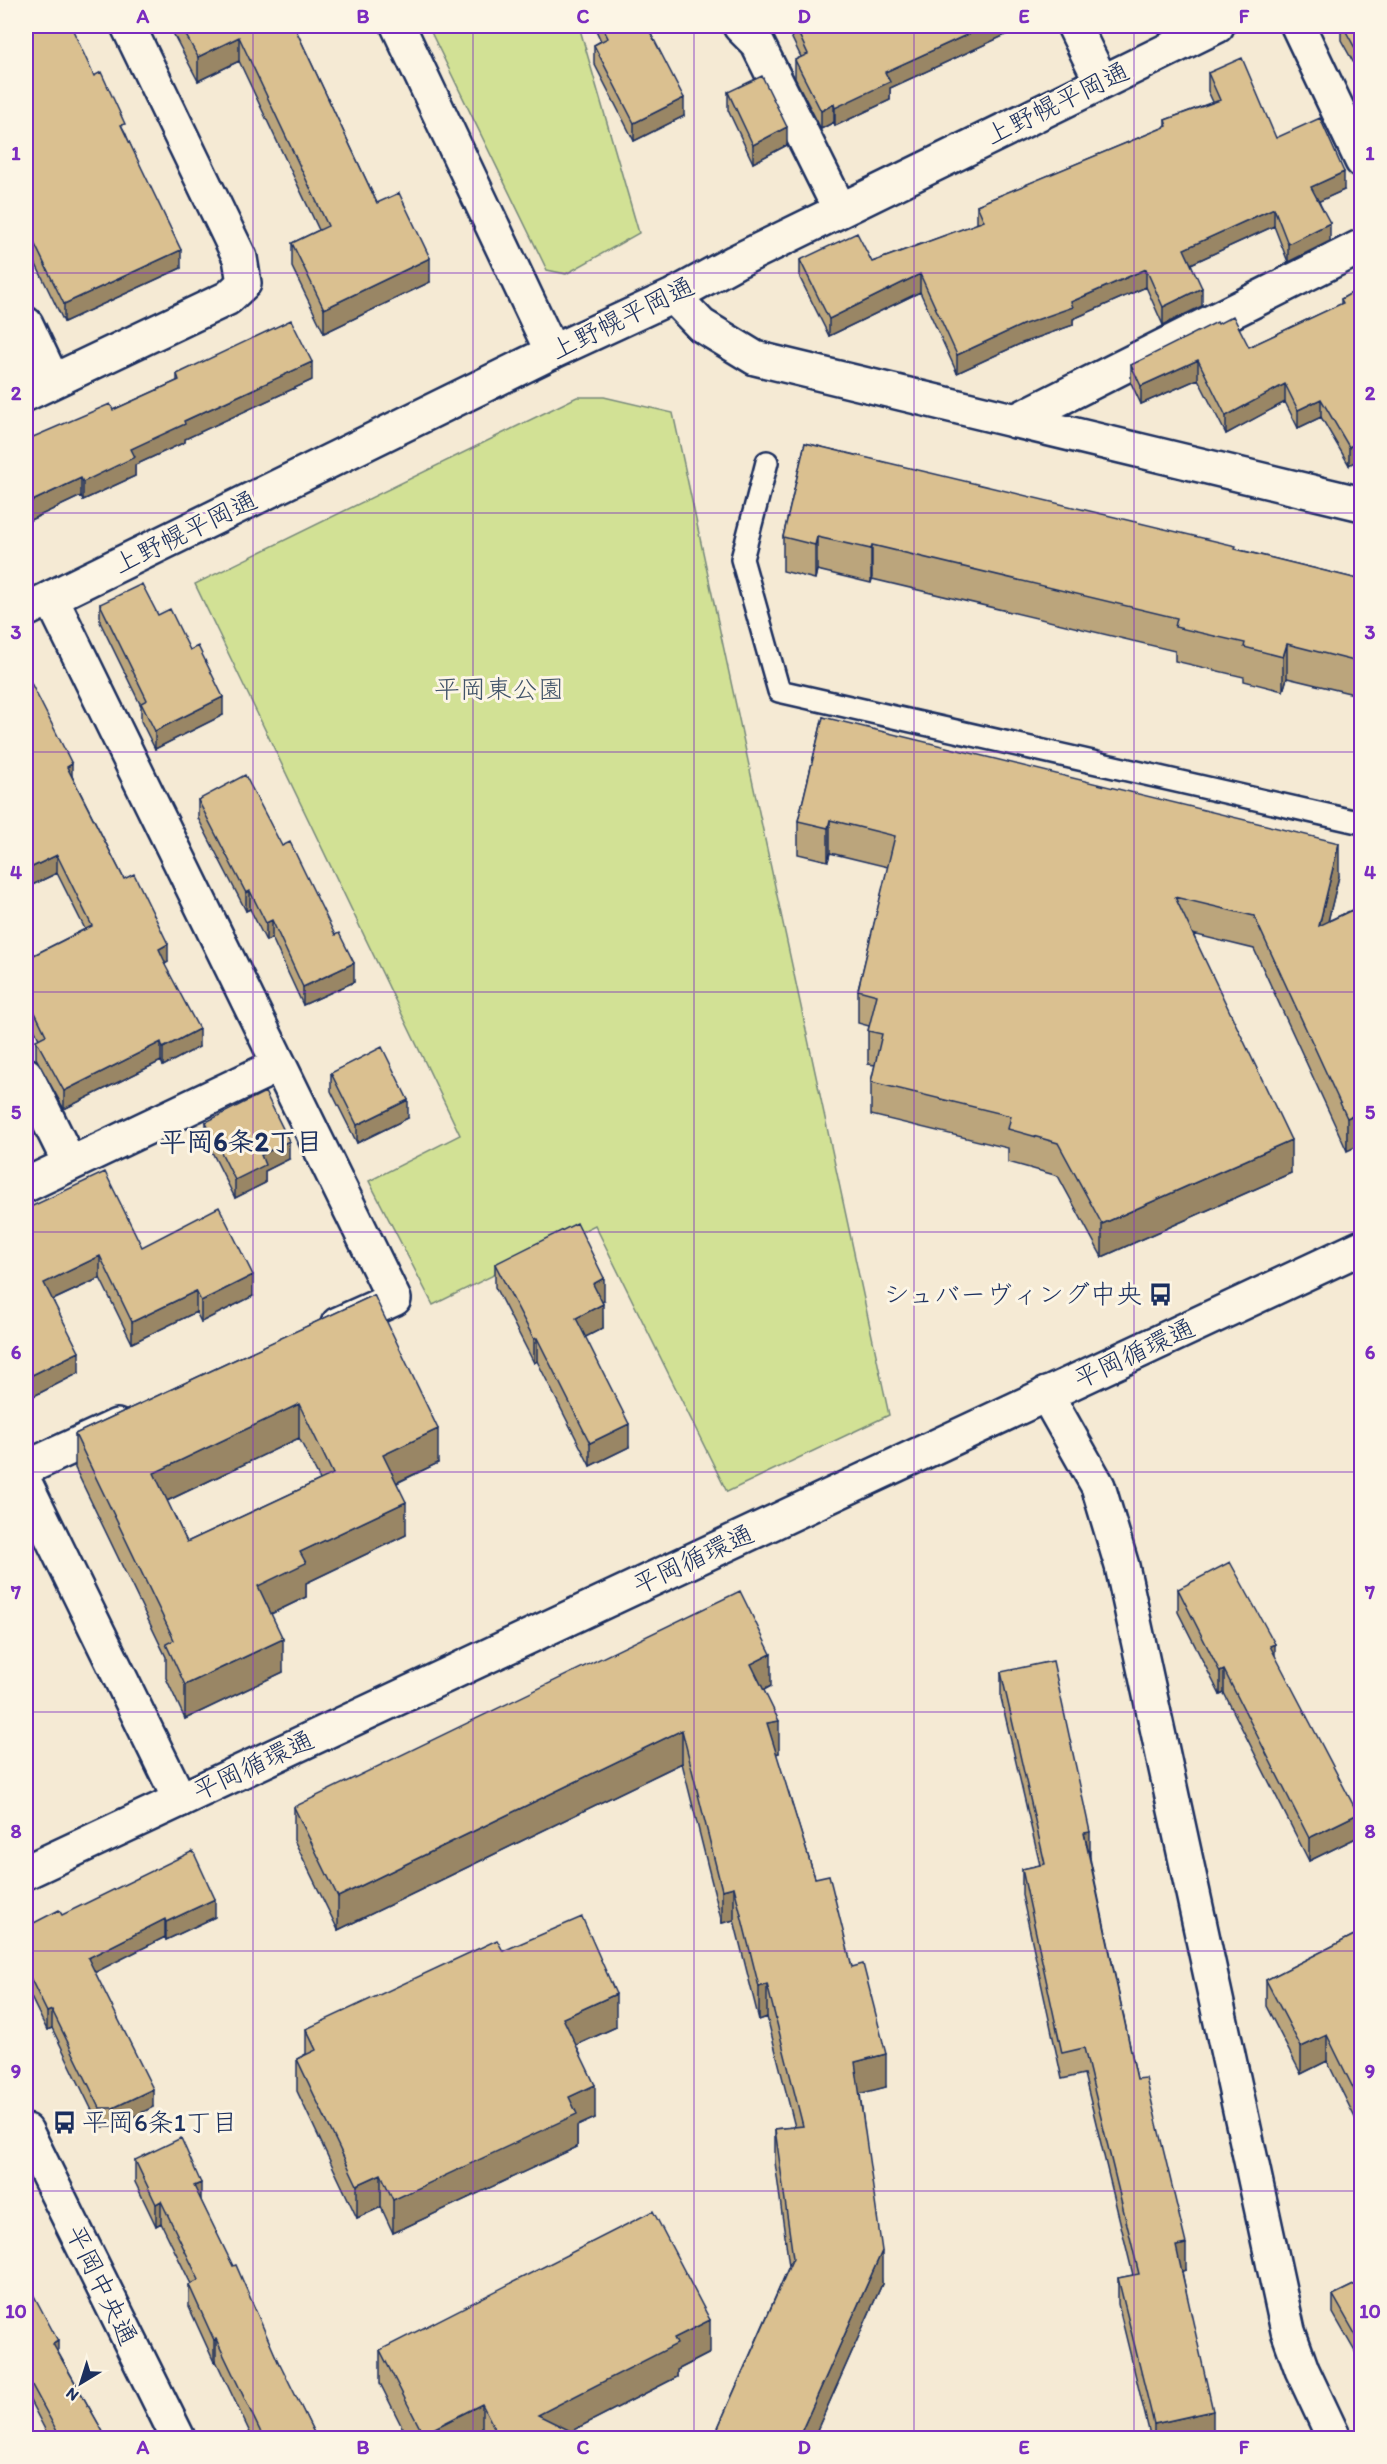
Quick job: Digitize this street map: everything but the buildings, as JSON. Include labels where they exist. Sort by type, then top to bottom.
[{"type":"street","points":[[26,324],[39,387],[228,298],[244,283],[240,258],[128,26]]},
{"type":"street","points":[[398,26],[552,351]]},
{"type":"street","points":[[740,26],[757,43],[840,210]]},
{"type":"street","points":[[1074,26],[1101,81]]},
{"type":"street","name":"上野幌平岡通","points":[[38,604],[552,351],[673,296],[735,262],[1217,26]]},
{"type":"street","points":[[1298,26],[1362,161]]},
{"type":"street","points":[[1015,421],[1362,246]]},
{"type":"street","points":[[673,296],[701,325],[755,358],[1362,504]]},
{"type":"street","points":[[38,604],[279,1065],[394,1299],[307,1339]]},
{"type":"street","points":[[26,1185],[279,1065]]},
{"type":"street","points":[[26,1075],[70,1164]]},
{"type":"street","name":"平岡循環通","points":[[26,1872],[1362,1247]]},
{"type":"street","points":[[1046,1394],[1098,1486],[1122,1566],[1288,2331],[1302,2370],[1334,2439]]},
{"type":"street","points":[[26,1468],[145,1413]]},
{"type":"street","points":[[26,1485],[180,1800]]},
{"type":"street","name":"平岡中央通","points":[[26,2131],[178,2439]]},
{"type":"lane","points":[[767,462],[742,559],[779,691],[1362,823]]},
{"type":"green space","points":[[428,26],[579,26],[639,233],[566,274],[547,270]]},
{"type":"green space","name":"平岡東公園","points":[[577,397],[604,397],[673,413],[889,1415],[727,1492],[595,1225],[433,1305],[369,1181],[460,1135],[195,584]]},
{"type":"place","name":"シュバーヴィング中央","points":[[1160,1294]]},
{"type":"place","name":"平岡6条1丁目","points":[[64,2122]]},
{"type":"district","name":"平岡6条2丁目","points":[[241,1141]]}]
